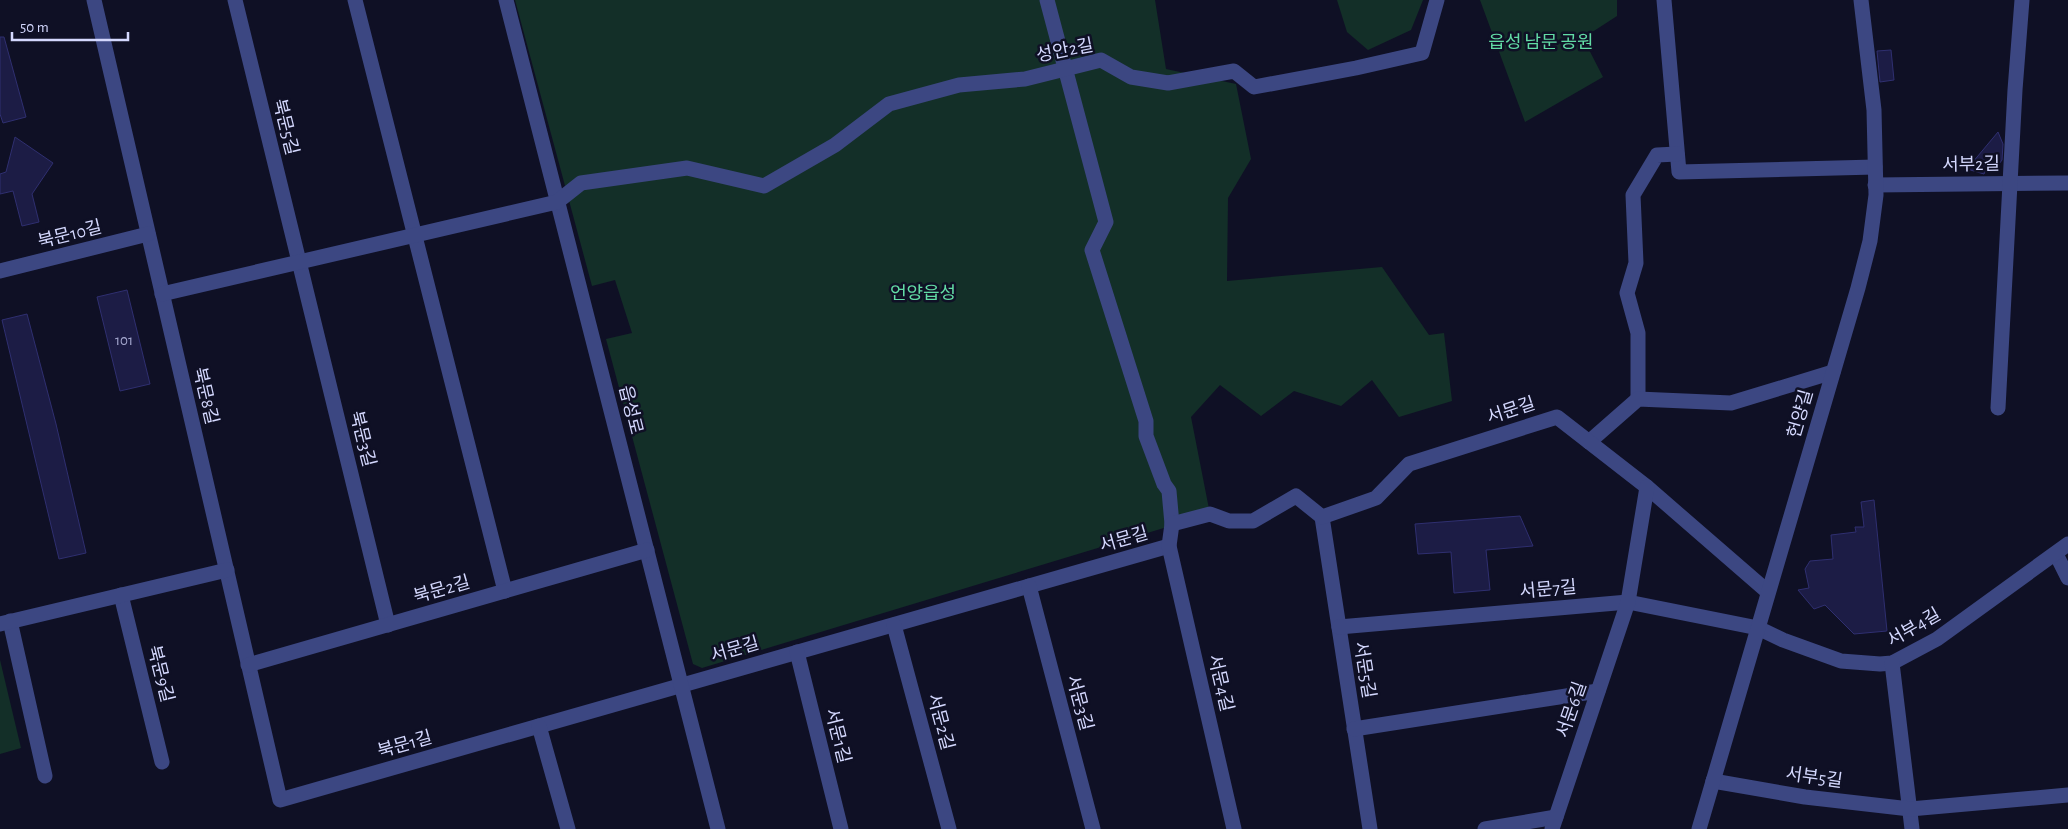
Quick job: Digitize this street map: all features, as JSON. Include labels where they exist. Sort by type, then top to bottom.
[{"type":"street","name":"북문8길","points":[[94,0],[280,800]]},
{"type":"street","name":"북문5길","points":[[235,0],[299,262]]},
{"type":"street","points":[[355,0],[505,591]]},
{"type":"street","name":"읍성로","points":[[506,0],[718,829]]},
{"type":"street","points":[[1047,0],[1106,222],[1092,250],[1146,421],[1146,436],[1164,484],[1169,491],[1172,524]]},
{"type":"street","name":"성안2길","points":[[557,202],[581,183],[688,168],[764,186],[835,145],[889,104],[959,85],[1025,79],[1101,60],[1131,77],[1168,83],[1234,71],[1254,87],[1422,54],[1436,0]]},
{"type":"street","points":[[1664,0],[1679,172],[1875,167]]},
{"type":"street","name":"헌양길","points":[[1699,829],[1870,241],[1876,195],[1874,110],[1861,0]]},
{"type":"street","points":[[1998,408],[2009,183],[2022,0]]},
{"type":"street","points":[[1638,398],[1638,333],[1627,293],[1636,262],[1633,195],[1657,155],[1677,154]]},
{"type":"street","name":"서부2길","points":[[1875,185],[2068,183]]},
{"type":"street","points":[[162,294],[557,202]]},
{"type":"street","name":"북문10길","points":[[0,271],[148,234]]},
{"type":"street","name":"북문3길","points":[[299,262],[388,625]]},
{"type":"street","points":[[1589,442],[1638,398],[1731,403],[1833,372]]},
{"type":"street","name":"서문길","points":[[681,685],[1169,546],[1172,524],[1210,514],[1229,521],[1253,521],[1296,496],[1322,517],[1376,498],[1409,464],[1557,417],[1647,487],[1768,592]]},
{"type":"street","name":"서문6길","points":[[1554,823],[1628,602],[1647,487]]},
{"type":"street","name":"서문5길","points":[[1322,517],[1370,829]]},
{"type":"street","name":"서부4길","points":[[1758,628],[1783,640],[1841,661],[1880,664],[1892,662],[1937,639],[2068,544]]},
{"type":"street","name":"서문4길","points":[[1169,546],[1234,829]]},
{"type":"street","name":"북문2길","points":[[248,665],[646,550]]},
{"type":"street","points":[[2056,554],[2068,578]]},
{"type":"street","points":[[45,776],[5,622],[226,570]]},
{"type":"street","name":"서문3길","points":[[1029,586],[1093,829]]},
{"type":"street","name":"북문9길","points":[[121,595],[162,762]]},
{"type":"street","name":"서문7길","points":[[1339,627],[1628,602],[1758,628]]},
{"type":"street","name":"서문2길","points":[[894,625],[949,829]]},
{"type":"street","name":"서문1길","points":[[797,652],[841,829]]},
{"type":"street","points":[[1892,662],[1912,829]]},
{"type":"street","name":"북문1길","points":[[280,800],[681,685]]},
{"type":"street","points":[[1354,729],[1598,691]]},
{"type":"street","points":[[539,726],[568,829]]},
{"type":"street","name":"서부5길","points":[[1713,781],[1805,797],[1910,809],[2068,795]]},
{"type":"street","points":[[1485,829],[1554,823]]},
{"type":"green space","name":"언양읍성","points":[[515,0],[1155,0],[1166,69],[1236,84],[1251,159],[1228,198],[1227,281],[1382,267],[1429,335],[1444,333],[1452,401],[1399,417],[1372,380],[1341,406],[1294,391],[1261,416],[1220,385],[1191,417],[1210,514],[702,668],[693,664],[606,339],[632,333],[615,280],[592,286]]},
{"type":"green space","points":[[1337,0],[1423,0],[1411,30],[1368,50],[1347,32]]},
{"type":"green space","name":"읍성 남문 공원","points":[[1480,0],[1617,0],[1617,16],[1583,38],[1603,77],[1525,122]]},
{"type":"green space","points":[[0,660],[21,748],[0,754]]},
{"type":"building","points":[[0,37],[4,37],[26,117],[3,123],[0,114]]},
{"type":"building","points":[[1891,50],[1894,80],[1880,82],[1877,51]]},
{"type":"building","points":[[1998,132],[2003,144],[2002,160],[1996,168],[1987,168],[1984,174],[1967,169]]},
{"type":"building","points":[[15,137],[53,163],[32,194],[39,222],[22,226],[13,191],[0,194],[0,174],[6,172]]},
{"type":"building","points":[[127,290],[150,384],[120,391],[97,297]]},
{"type":"building","points":[[27,314],[56,424],[86,553],[59,559],[2,320]]},
{"type":"building","points":[[1874,500],[1887,631],[1854,634],[1825,605],[1814,609],[1798,590],[1809,588],[1805,569],[1810,561],[1833,559],[1831,535],[1856,532],[1855,527],[1864,527],[1861,502]]},
{"type":"building","points":[[1520,516],[1533,546],[1486,550],[1490,590],[1454,593],[1451,552],[1418,554],[1415,524]]}]
